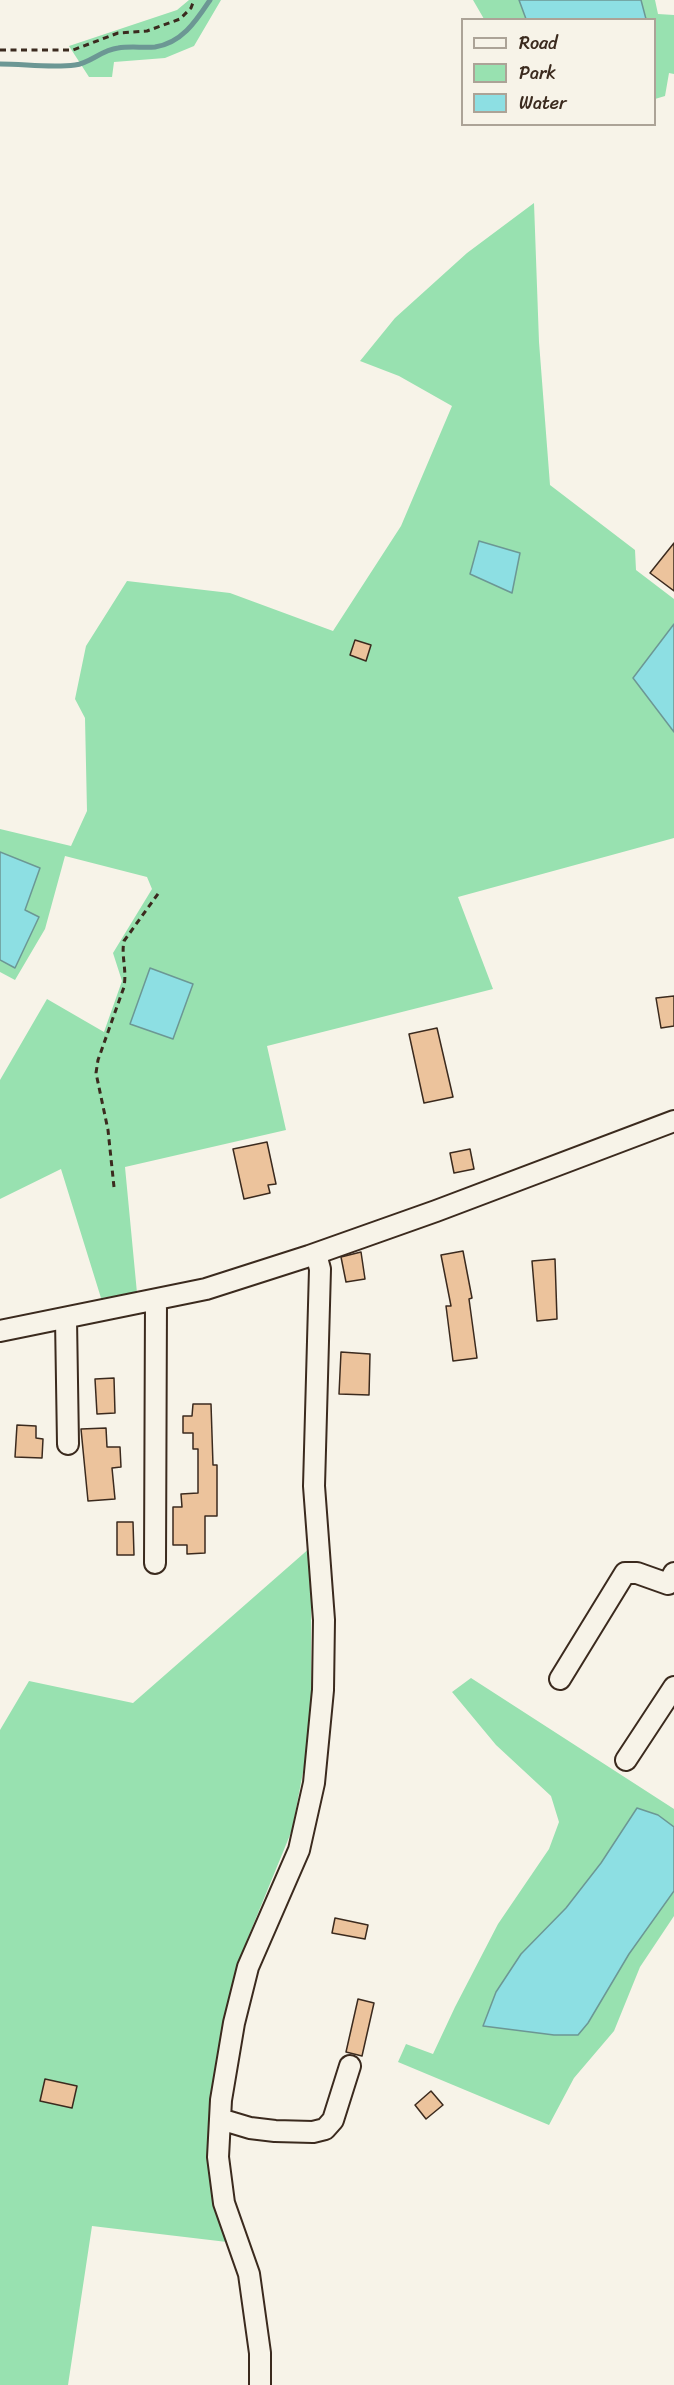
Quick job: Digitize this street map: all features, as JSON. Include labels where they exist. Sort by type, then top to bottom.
[{"type":"street","points":[[0,1331],[206,1289],[316,1254],[468,1200],[674,1121]]},
{"type":"street","points":[[260,2385],[260,2353],[249,2274],[224,2203],[218,2157],[220,2120],[234,2023],[248,1967],[299,1850],[314,1783],[322,1690],[324,1620],[314,1486],[320,1269],[316,1254]]},
{"type":"street","points":[[155,1563],[156,1301]]},
{"type":"street","points":[[66,1319],[68,1444]]},
{"type":"street","points":[[560,1679],[625,1573],[637,1573],[672,1582]]},
{"type":"street","points":[[626,1760],[674,1687]]},
{"type":"street","points":[[220,2120],[267,2130],[313,2132],[325,2129],[333,2120],[350,2066]]},
{"type":"path","points":[[0,50],[73,50],[118,33],[147,31],[180,19],[190,9],[194,0]]},
{"type":"path","points":[[114,1187],[108,1130],[96,1073],[98,1060],[124,987],[126,975],[122,950],[124,941],[160,891]]},
{"type":"green space","points":[[189,0],[221,0],[194,46],[165,58],[114,62],[112,77],[89,77],[69,46],[177,10]]},
{"type":"green space","points":[[473,0],[655,0],[658,14],[674,15],[674,74],[669,73],[665,96],[656,99],[656,18],[483,18]]},
{"type":"green space","points":[[534,203],[539,342],[550,485],[635,550],[636,570],[674,599],[674,624],[633,678],[674,732],[674,838],[458,897],[493,989],[267,1046],[286,1130],[125,1167],[137,1293],[101,1298],[61,1169],[0,1199],[0,1080],[47,999],[104,1032],[122,981],[113,953],[152,889],[147,877],[65,856],[45,929],[15,980],[0,972],[0,829],[71,846],[87,811],[85,718],[75,699],[86,646],[127,581],[230,593],[333,631],[401,526],[452,406],[399,376],[360,361],[395,318],[467,253]]},
{"type":"green space","points":[[311,1547],[311,1730],[292,1830],[247,1940],[224,2027],[210,2109],[211,2176],[227,2242],[92,2226],[68,2385],[0,2385],[0,1730],[29,1681],[133,1703]]},
{"type":"green space","points":[[471,1678],[674,1809],[674,1916],[640,1967],[614,2031],[574,2078],[549,2125],[398,2062],[406,2044],[433,2054],[498,1924],[549,1849],[559,1822],[551,1796],[496,1745],[452,1692]]},
{"type":"water","points":[[519,0],[641,0],[646,18],[526,18]]},
{"type":"water","points":[[479,541],[520,553],[512,593],[470,574]]},
{"type":"water","points":[[674,624],[674,732],[633,678]]},
{"type":"water","points":[[0,852],[40,868],[25,910],[39,917],[15,968],[0,960]]},
{"type":"water","points":[[150,968],[193,984],[173,1039],[130,1024]]},
{"type":"water","points":[[637,1808],[658,1815],[674,1827],[674,1891],[629,1954],[588,2023],[578,2035],[554,2035],[483,2026],[496,1992],[521,1954],[566,1908],[601,1863]]},
{"type":"building","points":[[674,543],[674,591],[650,573]]},
{"type":"building","points":[[355,640],[371,645],[366,661],[350,655]]},
{"type":"building","points":[[674,996],[674,1026],[661,1028],[656,998]]},
{"type":"building","points":[[437,1028],[453,1097],[424,1103],[409,1034]]},
{"type":"building","points":[[267,1142],[276,1184],[268,1185],[270,1193],[244,1199],[233,1149]]},
{"type":"building","points":[[470,1149],[474,1169],[454,1173],[450,1153]]},
{"type":"building","points":[[463,1251],[472,1298],[469,1299],[477,1358],[453,1361],[446,1306],[451,1306],[441,1255]]},
{"type":"building","points":[[361,1252],[365,1279],[346,1282],[341,1257]]},
{"type":"building","points":[[555,1259],[557,1319],[537,1321],[532,1261]]},
{"type":"building","points":[[341,1352],[370,1354],[369,1395],[339,1394]]},
{"type":"building","points":[[114,1378],[115,1413],[97,1414],[95,1379]]},
{"type":"building","points":[[193,1404],[211,1404],[213,1465],[217,1465],[217,1516],[205,1516],[205,1553],[187,1554],[187,1545],[173,1545],[173,1507],[182,1507],[181,1494],[198,1493],[198,1449],[193,1449],[193,1433],[183,1433],[183,1416],[192,1416]]},
{"type":"building","points":[[17,1425],[36,1426],[36,1438],[43,1439],[42,1458],[15,1457]]},
{"type":"building","points":[[106,1428],[107,1447],[120,1447],[121,1467],[112,1468],[115,1499],[88,1501],[81,1429]]},
{"type":"building","points":[[117,1522],[133,1522],[134,1555],[117,1555]]},
{"type":"building","points":[[335,1918],[368,1925],[365,1939],[332,1933]]},
{"type":"building","points":[[358,1999],[374,2003],[362,2056],[346,2052]]},
{"type":"building","points":[[45,2079],[77,2086],[72,2108],[40,2101]]},
{"type":"building","points":[[431,2091],[443,2105],[426,2119],[415,2105]]},
{"type":"waterway","points":[[0,64],[75,65],[112,49],[165,45],[181,36],[210,0]]}]
